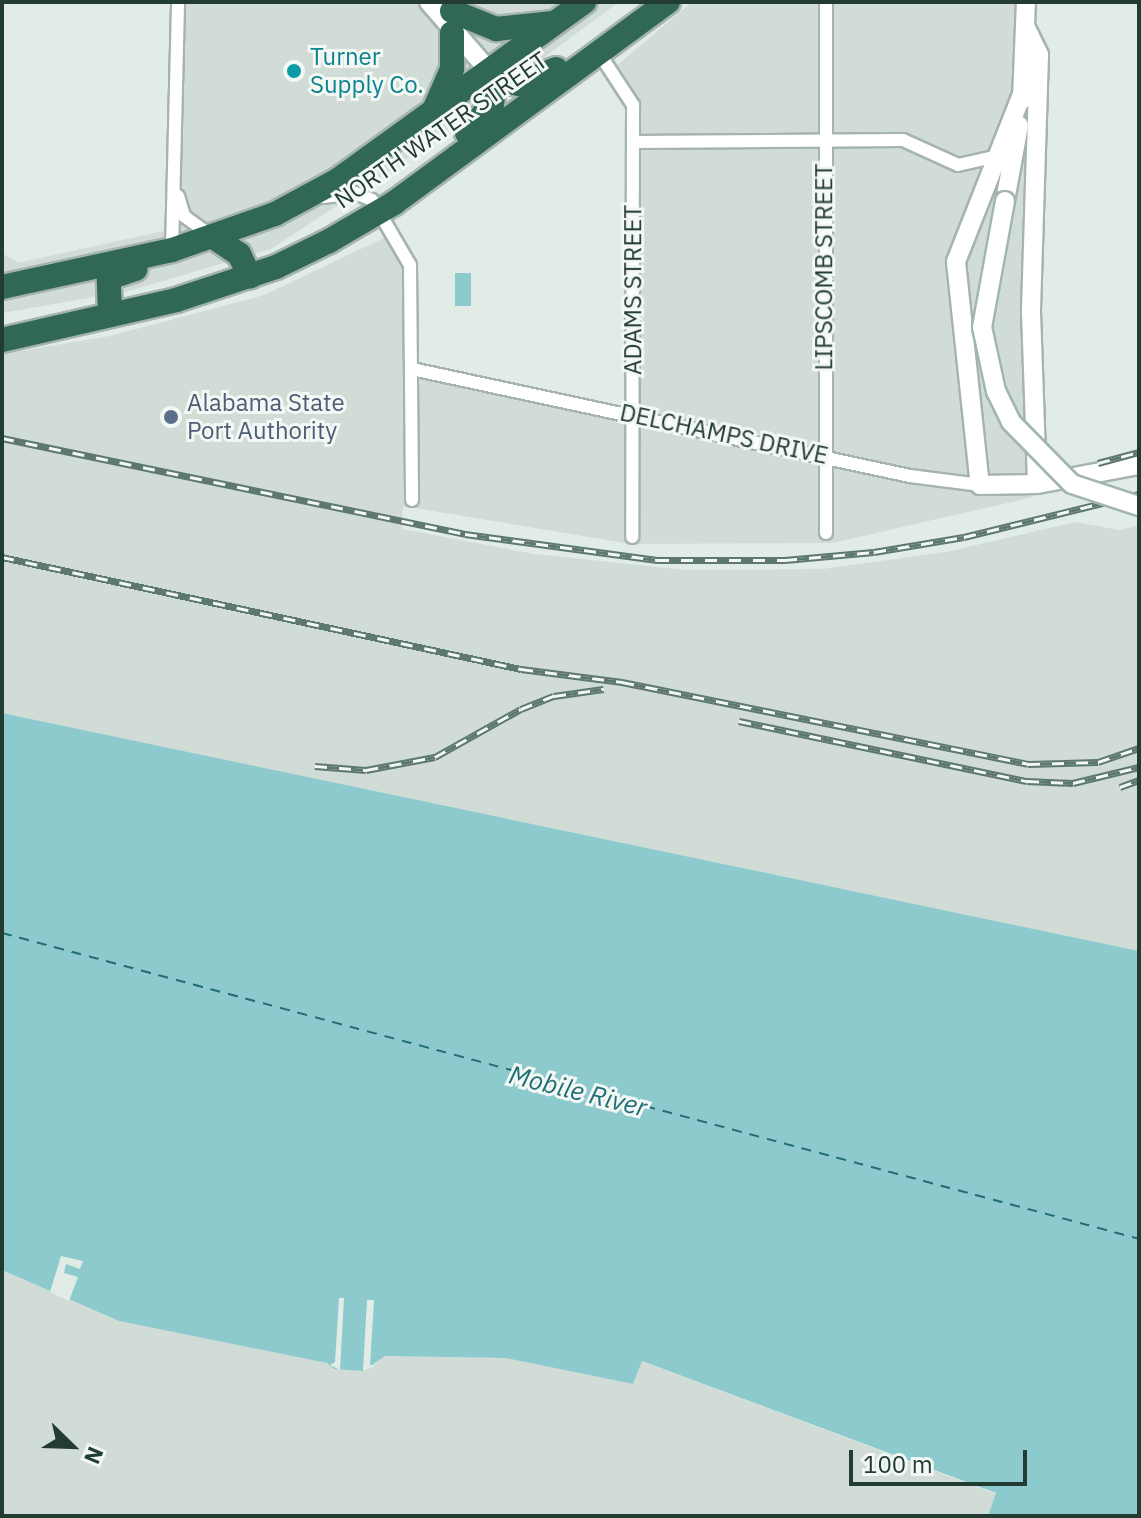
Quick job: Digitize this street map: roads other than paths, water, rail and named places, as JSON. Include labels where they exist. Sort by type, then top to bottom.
[{"type":"highway","name":"NORTH WATER STREET","points":[[2,287],[215,238],[304,200],[490,72],[584,2]]},
{"type":"highway","points":[[490,72],[509,84],[533,82],[637,10],[657,2]]},
{"type":"highway","name":"NORTH WATER STREET","points":[[2,340],[250,277],[390,205],[668,2]]},
{"type":"highway","points":[[432,113],[452,69],[445,12],[496,29],[557,22]]},
{"type":"highway","points":[[390,205],[431,160],[487,116],[495,93],[490,72]]},
{"type":"highway","points":[[215,238],[239,254],[250,277]]},
{"type":"highway","points":[[110,315],[110,276],[153,264],[172,250]]},
{"type":"highway","points":[[2,271],[28,283]]},
{"type":"street","points":[[172,250],[177,189],[178,2]]},
{"type":"street","name":"LIPSCOMB STREET","points":[[826,2],[826,533]]},
{"type":"street","points":[[1026,2],[1024,89],[982,327],[996,391],[1011,422],[1072,484],[1139,506]]},
{"type":"street","points":[[445,12],[490,72]]},
{"type":"street","points":[[1026,28],[1039,55],[1031,312],[1037,484]]},
{"type":"street","name":"ADAMS STREET","points":[[599,53],[633,105],[632,537]]},
{"type":"street","points":[[980,485],[955,281],[956,262],[1024,89]]},
{"type":"street","points":[[634,142],[824,143],[903,140],[967,166],[998,156]]},
{"type":"street","points":[[177,189],[184,216],[215,238]]},
{"type":"street","points":[[304,200],[355,193],[390,205],[410,265],[412,500]]},
{"type":"street","name":"DELCHAMPS DRIVE","points":[[412,369],[825,456],[980,485],[1037,484],[1139,465]]},
{"type":"water","points":[[455,273],[471,273],[471,306],[455,306]]},
{"type":"water","name":"Mobile River","points":[[2,713],[1139,951],[1139,1516],[988,1516],[996,1493],[642,1361],[633,1384],[506,1358],[385,1356],[363,1371],[334,1369],[327,1363],[119,1321],[2,1270]]},
{"type":"railway","points":[[2,438],[465,534],[657,560],[785,560],[874,552],[964,537],[1139,494]]},
{"type":"railway","points":[[1098,463],[1139,452]]},
{"type":"railway","points":[[2,557],[521,669],[622,682],[1028,764],[1098,762],[1139,748]]},
{"type":"railway","points":[[315,766],[366,770],[435,757],[521,709],[554,696],[604,689]]},
{"type":"railway","points":[[739,721],[1027,781],[1073,783],[1139,767]]},
{"type":"railway","points":[[1120,787],[1139,780]]},
{"type":"place","name":"Turner Supply Co.","points":[[294,71]]},
{"type":"place","name":"Alabama State Port Authority","points":[[171,417]]}]
